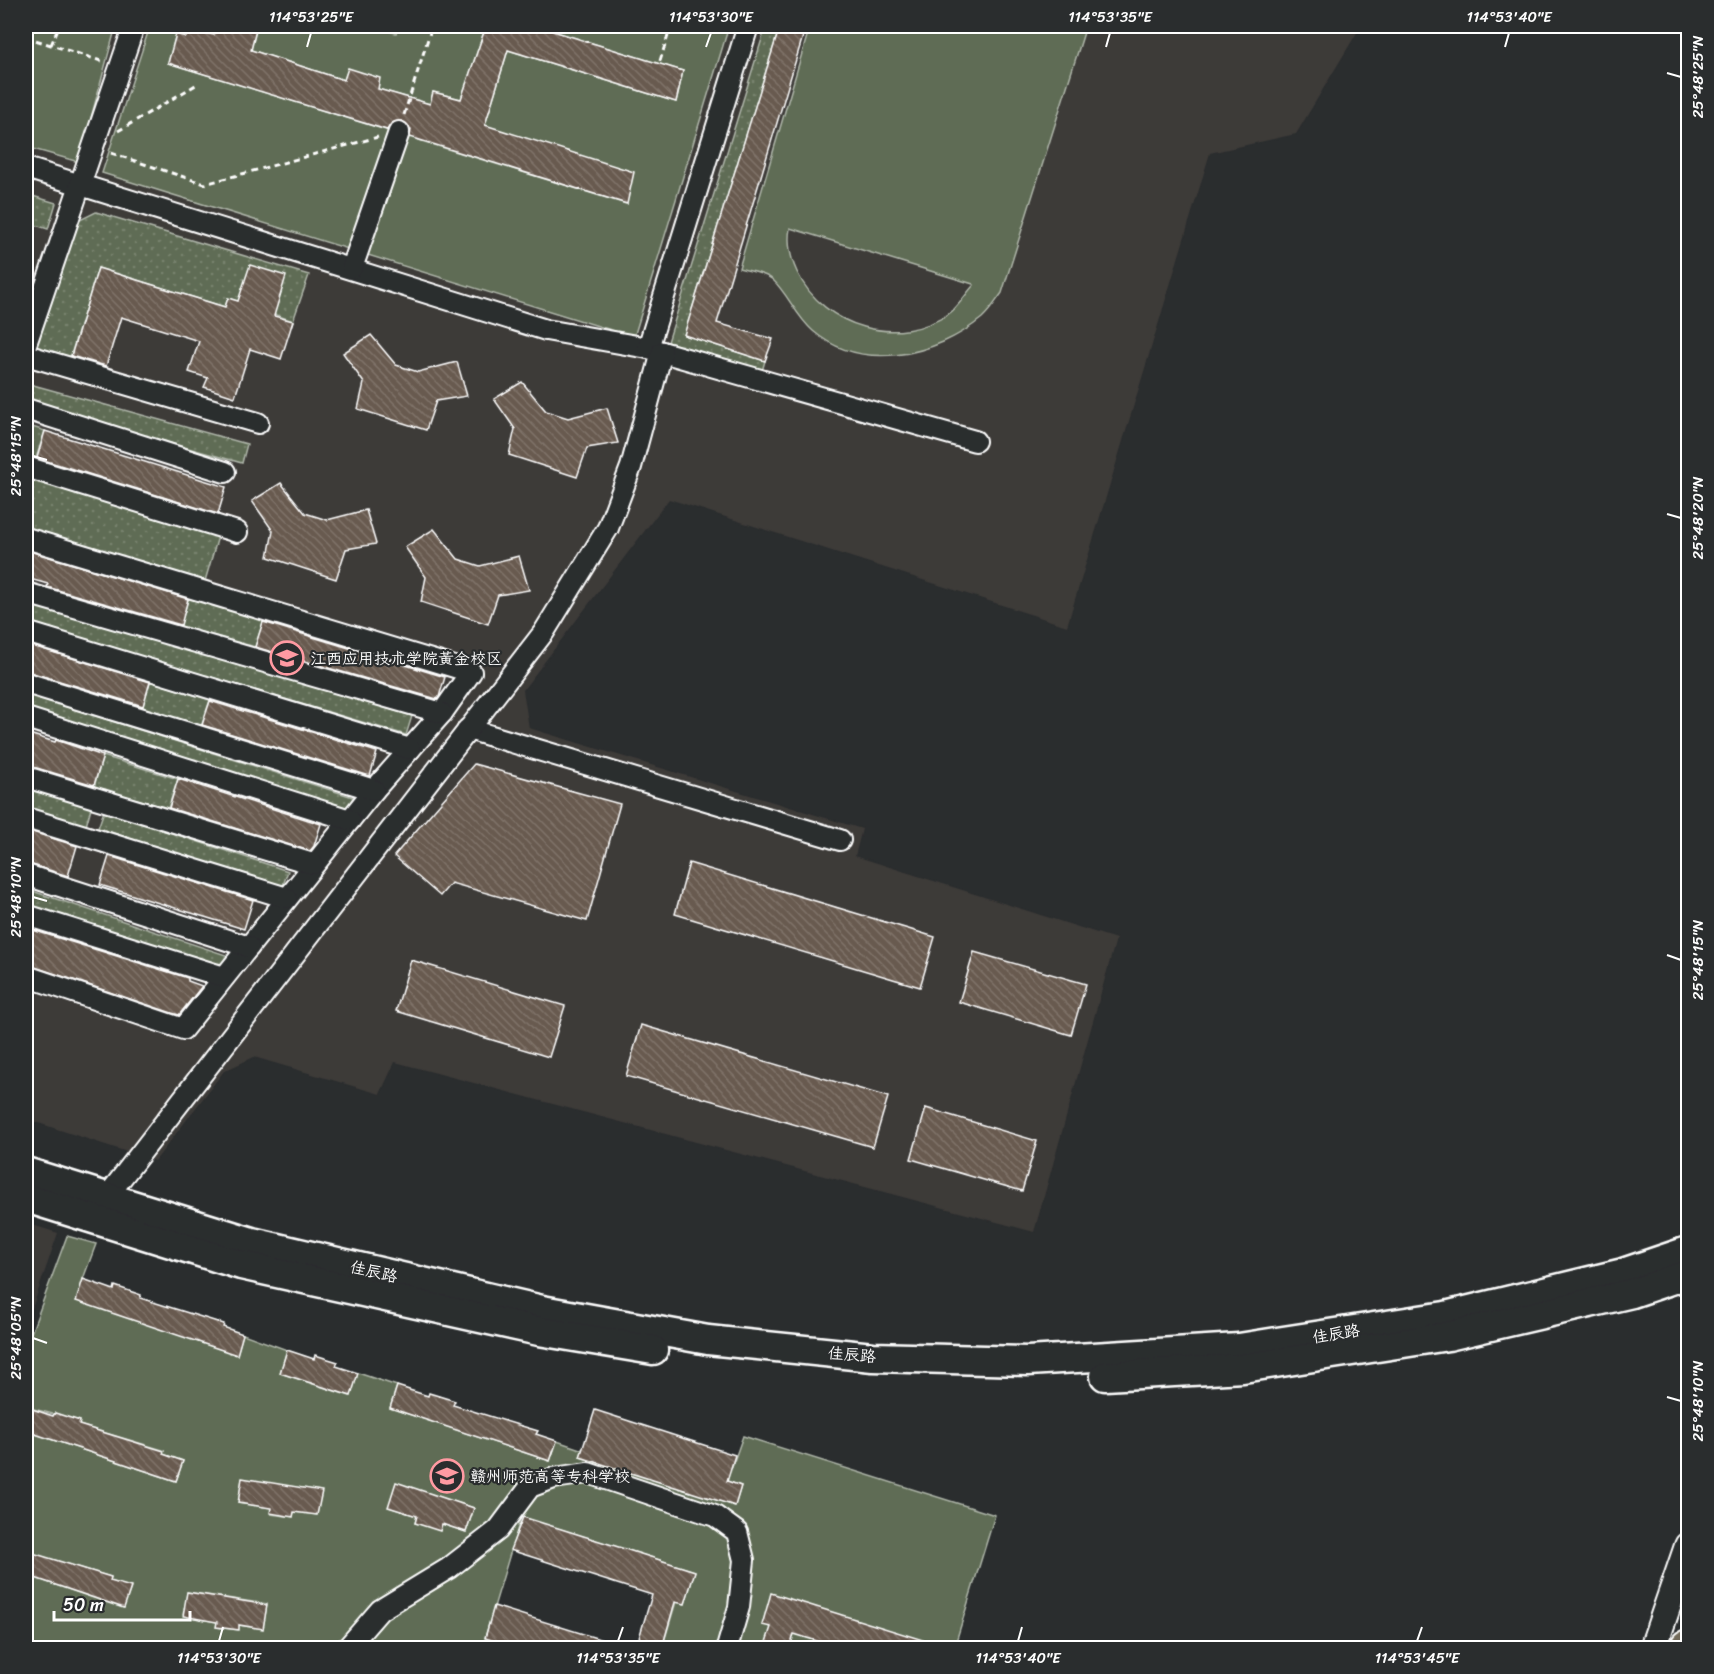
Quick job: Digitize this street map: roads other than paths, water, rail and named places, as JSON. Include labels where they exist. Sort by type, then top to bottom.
[{"type":"main road","name":"佳辰路","points":[[26,1172],[252,1242],[542,1311],[708,1340],[873,1357],[1028,1361],[1239,1348],[1445,1316],[1623,1274],[1689,1251]]},
{"type":"main road","name":"佳辰路","points":[[26,1198],[241,1265],[539,1331],[706,1359],[867,1375],[1030,1381],[1243,1368],[1448,1336],[1632,1293],[1685,1276]]},
{"type":"street","points":[[26,344],[134,26]]},
{"type":"street","points":[[106,1198],[544,632],[608,528],[631,467],[655,350],[748,26]]},
{"type":"street","points":[[352,268],[399,132]]},
{"type":"street","points":[[26,168],[546,330],[655,350],[975,441]]},
{"type":"street","points":[[26,355],[258,423]]},
{"type":"street","points":[[26,408],[225,472]]},
{"type":"street","points":[[26,467],[237,532]]},
{"type":"street","points":[[26,538],[471,672],[442,713],[313,864],[183,1029],[26,976]]},
{"type":"street","points":[[26,593],[442,713]]},
{"type":"street","points":[[26,632],[410,749]]},
{"type":"street","points":[[26,683],[374,790]]},
{"type":"street","points":[[26,718],[350,820]]},
{"type":"street","points":[[468,729],[840,840]]},
{"type":"street","points":[[26,777],[313,864]]},
{"type":"street","points":[[26,818],[287,898]]},
{"type":"street","points":[[26,875],[249,947]]},
{"type":"street","points":[[26,915],[224,977]]},
{"type":"street","points":[[347,1648],[380,1610],[449,1568],[498,1530],[531,1488],[554,1478],[588,1473],[715,1516],[737,1532],[744,1560],[739,1607],[728,1648]]},
{"type":"street","points":[[1653,1648],[1689,1546]]},
{"type":"street","points":[[1653,1648],[1689,1602]]},
{"type":"place","name":"江西应用技术学院黄金校区","points":[[287,658]]},
{"type":"place","name":"赣州师范高等专科学校","points":[[447,1476]]}]
